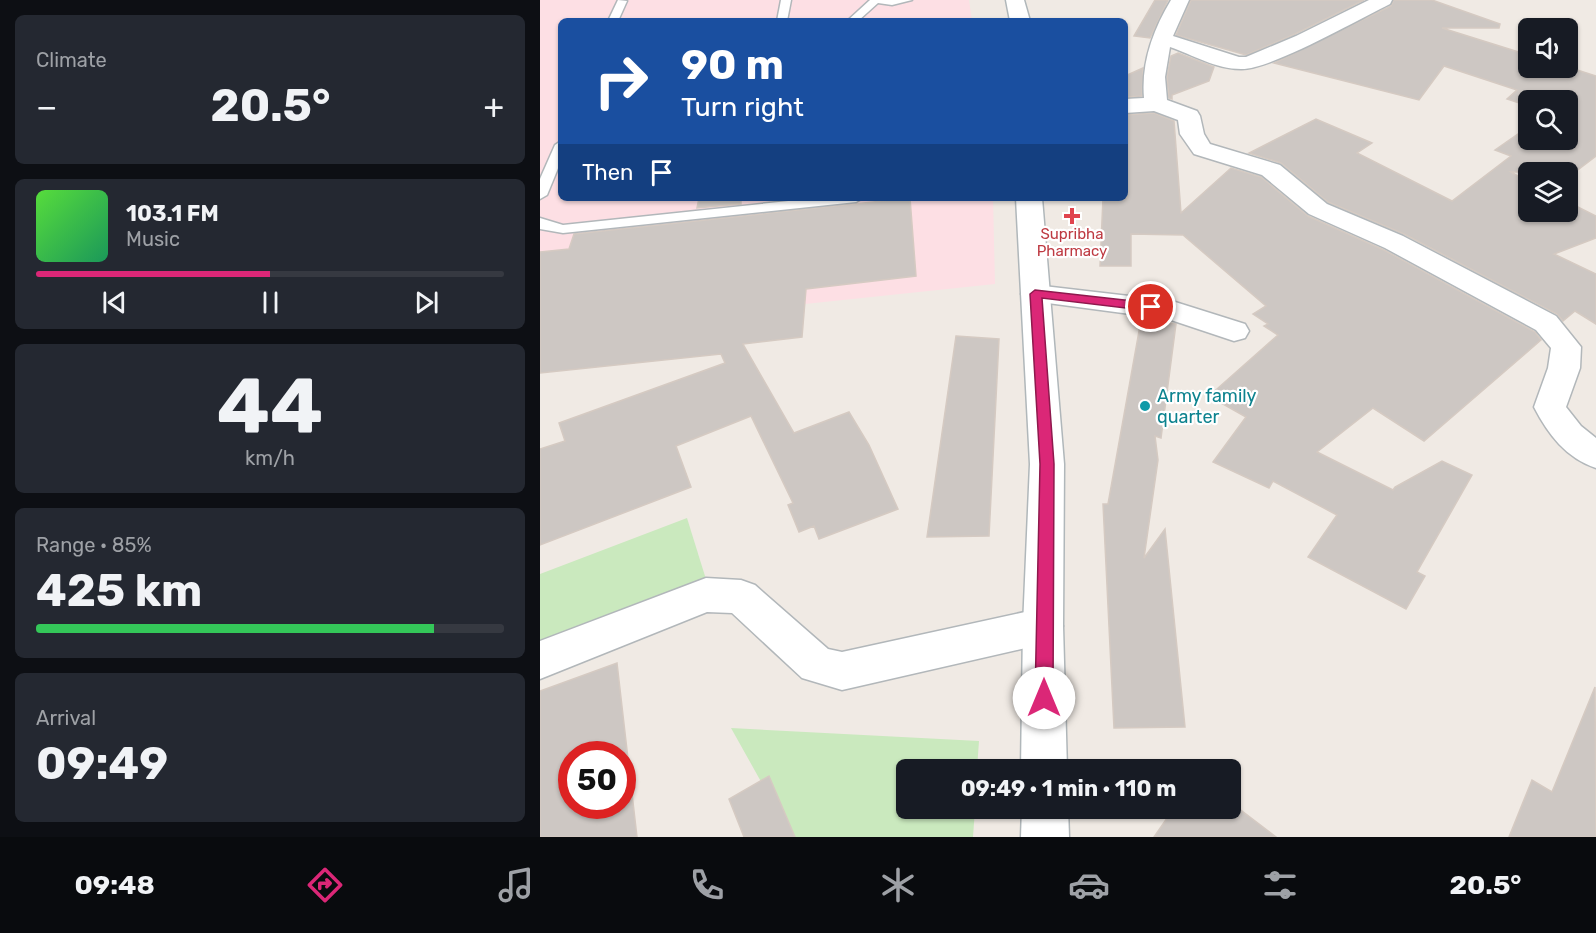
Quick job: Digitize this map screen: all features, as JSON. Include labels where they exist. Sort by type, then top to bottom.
[{"type":"street","points":[[1015,0],[1019,18]]},
{"type":"street","points":[[1156,104],[1153,79],[1162,39],[1167,20],[1180,0]]},
{"type":"street","points":[[1162,39],[1180,43],[1239,65],[1303,40],[1383,0]]},
{"type":"street","points":[[1128,106],[1156,104],[1189,116],[1192,134],[1202,149],[1271,170],[1318,209],[1394,242],[1546,323],[1566,346],[1564,368],[1550,408],[1556,421],[1587,450],[1596,454]]},
{"type":"street","points":[[1029,201],[1047,464],[1043,626],[1044,759]]},
{"type":"street","points":[[1035,294],[1172,310],[1234,331]]},
{"type":"street","points":[[540,660],[706,595],[741,597],[817,665],[842,670],[1043,626]]},
{"type":"street","points":[[1045,819],[1045,837]]},
{"type":"lane","points":[[783,18],[786,0]]},
{"type":"lane","points":[[855,18],[876,0],[892,2],[907,0]]},
{"type":"lane","points":[[615,18],[622,1]]},
{"type":"lane","points":[[540,195],[558,152]]},
{"type":"lane","points":[[540,222],[542,225],[563,229],[826,201]]},
{"type":"shaded area","points":[[540,0],[969,0],[972,18],[558,18],[558,201],[993,201],[995,284],[805,304],[802,337],[709,347],[540,333]]},
{"type":"green space","points":[[687,518],[709,589],[540,654],[540,574]]},
{"type":"green space","points":[[731,728],[979,741],[978,759],[896,759],[896,819],[974,819],[973,837],[792,837]]},
{"type":"building","points":[[1155,0],[1168,0],[1150,38],[1134,36]]},
{"type":"building","points":[[1191,0],[1364,0],[1246,55],[1176,35]]},
{"type":"building","points":[[1394,0],[1432,0],[1500,24],[1499,28],[1442,28],[1518,52],[1518,78],[1578,78],[1578,70],[1596,76],[1596,156],[1578,170],[1578,162],[1518,162],[1518,172],[1511,172],[1518,176],[1518,222],[1578,222],[1578,207],[1596,216],[1596,238],[1554,254],[1596,274],[1596,324],[1575,311],[1563,321],[1557,314],[1404,234],[1328,202],[1281,163],[1249,153],[1316,119],[1372,143],[1357,153],[1452,201],[1511,156],[1495,150],[1518,134],[1518,150],[1578,150],[1578,90],[1518,90],[1518,103],[1507,99],[1517,90],[1444,66],[1419,100],[1274,63],[1391,6]]},
{"type":"building","points":[[1178,53],[1214,67],[1209,81],[1172,95],[1172,99],[1169,98],[1167,77],[1171,56]]},
{"type":"building","points":[[1143,68],[1142,96],[1128,97],[1128,75]]},
{"type":"building","points":[[1154,113],[1174,121],[1181,213],[1231,168],[1261,177],[1308,216],[1384,250],[1535,332],[1541,340],[1424,441],[1373,408],[1317,452],[1393,490],[1442,461],[1472,475],[1417,572],[1425,576],[1406,609],[1308,557],[1337,515],[1273,481],[1269,488],[1213,462],[1246,417],[1209,396],[1278,335],[1264,326],[1268,324],[1253,314],[1266,306],[1183,235],[1131,234],[1131,266],[1100,266],[1103,201],[1128,201],[1128,115]]},
{"type":"building","points":[[698,201],[741,201],[741,204],[697,208]]},
{"type":"building","points":[[882,201],[910,201],[916,276],[806,289],[802,337],[743,344],[794,433],[849,412],[869,445],[898,509],[819,539],[814,526],[799,532],[788,505],[793,503],[751,416],[676,446],[691,487],[540,545],[540,449],[565,441],[559,423],[725,363],[721,354],[540,373],[540,252],[569,249],[574,234]]},
{"type":"building","points":[[1141,320],[1176,324],[1161,438],[1155,436],[1158,460],[1144,558],[1165,529],[1185,727],[1114,728],[1103,504],[1108,504]]},
{"type":"building","points":[[956,336],[999,339],[989,536],[927,537]]},
{"type":"building","points":[[617,663],[626,741],[558,741],[558,819],[635,819],[637,837],[540,837],[540,691]]},
{"type":"building","points":[[1595,687],[1596,837],[1509,837],[1532,780],[1552,792]]},
{"type":"building","points":[[769,776],[795,837],[744,837],[729,799]]},
{"type":"building","points":[[1241,810],[1276,837],[1154,837],[1166,819],[1241,819]]},
{"type":"place","name":"Supribha Pharmacy","points":[[1072,216]]},
{"type":"place","name":"Army family quarter","points":[[1145,406]]},
{"type":"route","points":[[1044,698],[1043,626],[1047,464],[1035,294],[1151,307]]}]
